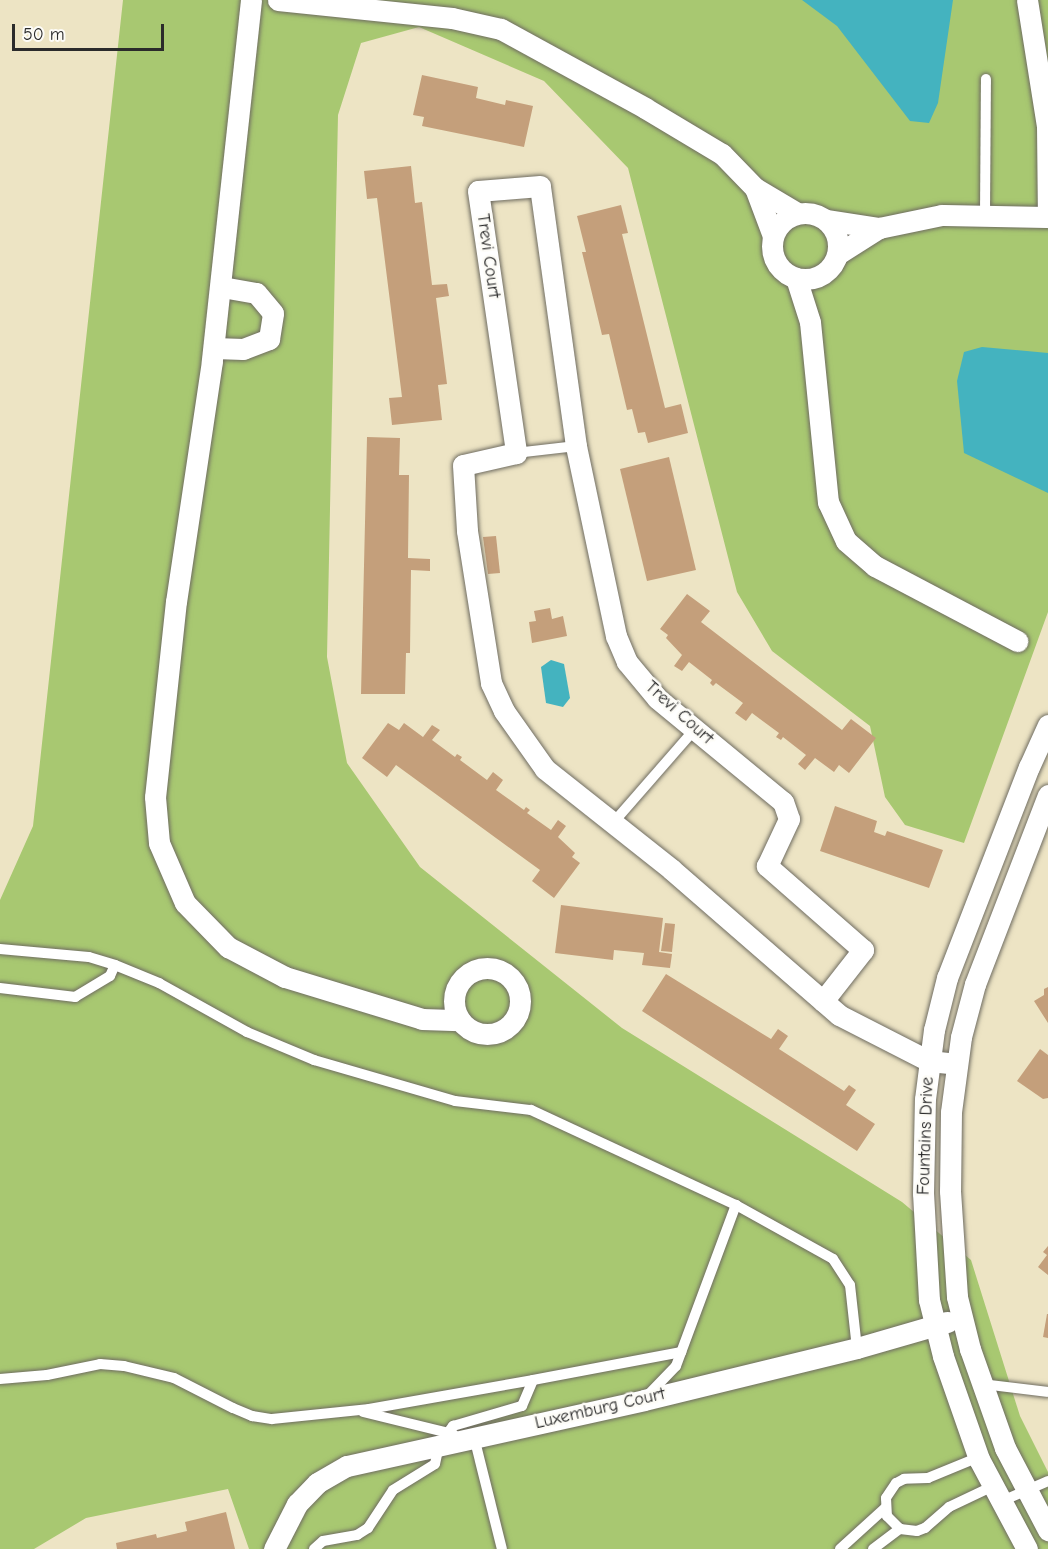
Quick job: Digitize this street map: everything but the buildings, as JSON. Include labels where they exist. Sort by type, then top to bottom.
[{"type":"street","points":[[251,0],[214,348],[176,601],[155,797],[159,843],[185,903],[228,947],[285,977],[422,1019],[460,1020]]},
{"type":"street","points":[[278,0],[452,18],[501,29],[645,108],[722,154],[755,188],[797,213]]},
{"type":"street","points":[[826,220],[836,231],[839,242],[834,264],[820,276],[796,278],[778,266],[771,247],[773,236],[786,218],[797,213],[808,212],[826,220],[879,228],[942,215],[1048,216],[1047,126],[1027,0]]},
{"type":"street","name":"Trevi Court","points":[[516,453],[478,191],[540,186],[576,446],[616,636],[627,662],[657,698],[783,802],[789,819],[767,866],[863,950],[823,1001]]},
{"type":"street","points":[[755,188],[773,236]]},
{"type":"street","points":[[838,254],[879,228]]},
{"type":"street","points":[[810,322],[820,276]]},
{"type":"street","points":[[796,278],[810,322],[828,502],[846,541],[875,566],[1017,641]]},
{"type":"street","points":[[214,348],[243,349],[269,339],[273,313],[256,293],[221,287]]},
{"type":"street","points":[[516,453],[463,465],[467,531],[490,683],[516,730],[545,769],[671,869],[839,1015],[929,1061],[957,1064]]},
{"type":"street","name":"Fountains Drive","points":[[1027,1549],[978,1456],[929,1300],[923,1193],[925,1099],[934,1030],[947,978],[1029,767],[1048,725]]},
{"type":"street","name":"Fountains Drive","points":[[1048,795],[975,984],[961,1037],[951,1112],[950,1191],[957,1297],[962,1318],[1005,1448],[1048,1530]]},
{"type":"street","name":"Luxemburg Court","points":[[274,1549],[297,1504],[317,1483],[347,1466],[443,1439],[476,1437],[644,1400],[857,1348],[962,1318]]},
{"type":"lane","points":[[985,214],[986,79]]},
{"type":"lane","points":[[516,453],[576,446]]},
{"type":"lane","points":[[613,823],[694,729]]},
{"type":"lane","points":[[0,950],[89,957],[115,964],[159,983],[247,1032],[314,1060],[455,1101],[531,1110],[736,1205],[833,1259],[850,1285],[857,1348]]},
{"type":"lane","points":[[0,988],[75,997],[110,976],[115,964]]},
{"type":"lane","points":[[644,1400],[676,1366],[736,1205]]},
{"type":"lane","points":[[0,1378],[47,1375],[100,1364],[124,1366],[174,1378],[252,1416],[272,1419],[357,1410],[681,1353]]},
{"type":"lane","points":[[314,1549],[323,1541],[357,1535],[368,1528],[393,1490],[435,1464],[443,1439],[453,1426],[522,1406],[533,1380]]},
{"type":"lane","points":[[982,1384],[1048,1392]]},
{"type":"lane","points":[[357,1410],[443,1439]]},
{"type":"lane","points":[[476,1437],[502,1549]]},
{"type":"lane","points":[[840,1549],[885,1508],[890,1490],[896,1484],[904,1479],[928,1478],[978,1456]]},
{"type":"lane","points":[[885,1508],[893,1524],[909,1531],[925,1528],[949,1507],[998,1494],[1027,1490],[1048,1481]]},
{"type":"lane","points":[[873,1549],[900,1529]]},
{"type":"green space","points":[[123,0],[1048,0],[1048,612],[964,843],[905,825],[885,797],[870,726],[772,651],[737,592],[628,168],[544,81],[419,27],[361,43],[338,115],[327,657],[347,763],[420,867],[622,1028],[902,1202],[971,1260],[1020,1416],[1048,1472],[1048,1549],[249,1549],[228,1489],[86,1518],[34,1549],[0,1549],[0,900],[33,826]]},
{"type":"water","points":[[802,0],[953,0],[938,103],[929,123],[910,121],[837,26]]},
{"type":"water","points":[[982,347],[1048,353],[1048,493],[964,453],[957,381],[964,352]]},
{"type":"water","points":[[551,660],[564,664],[570,698],[563,707],[546,703],[541,667]]}]
